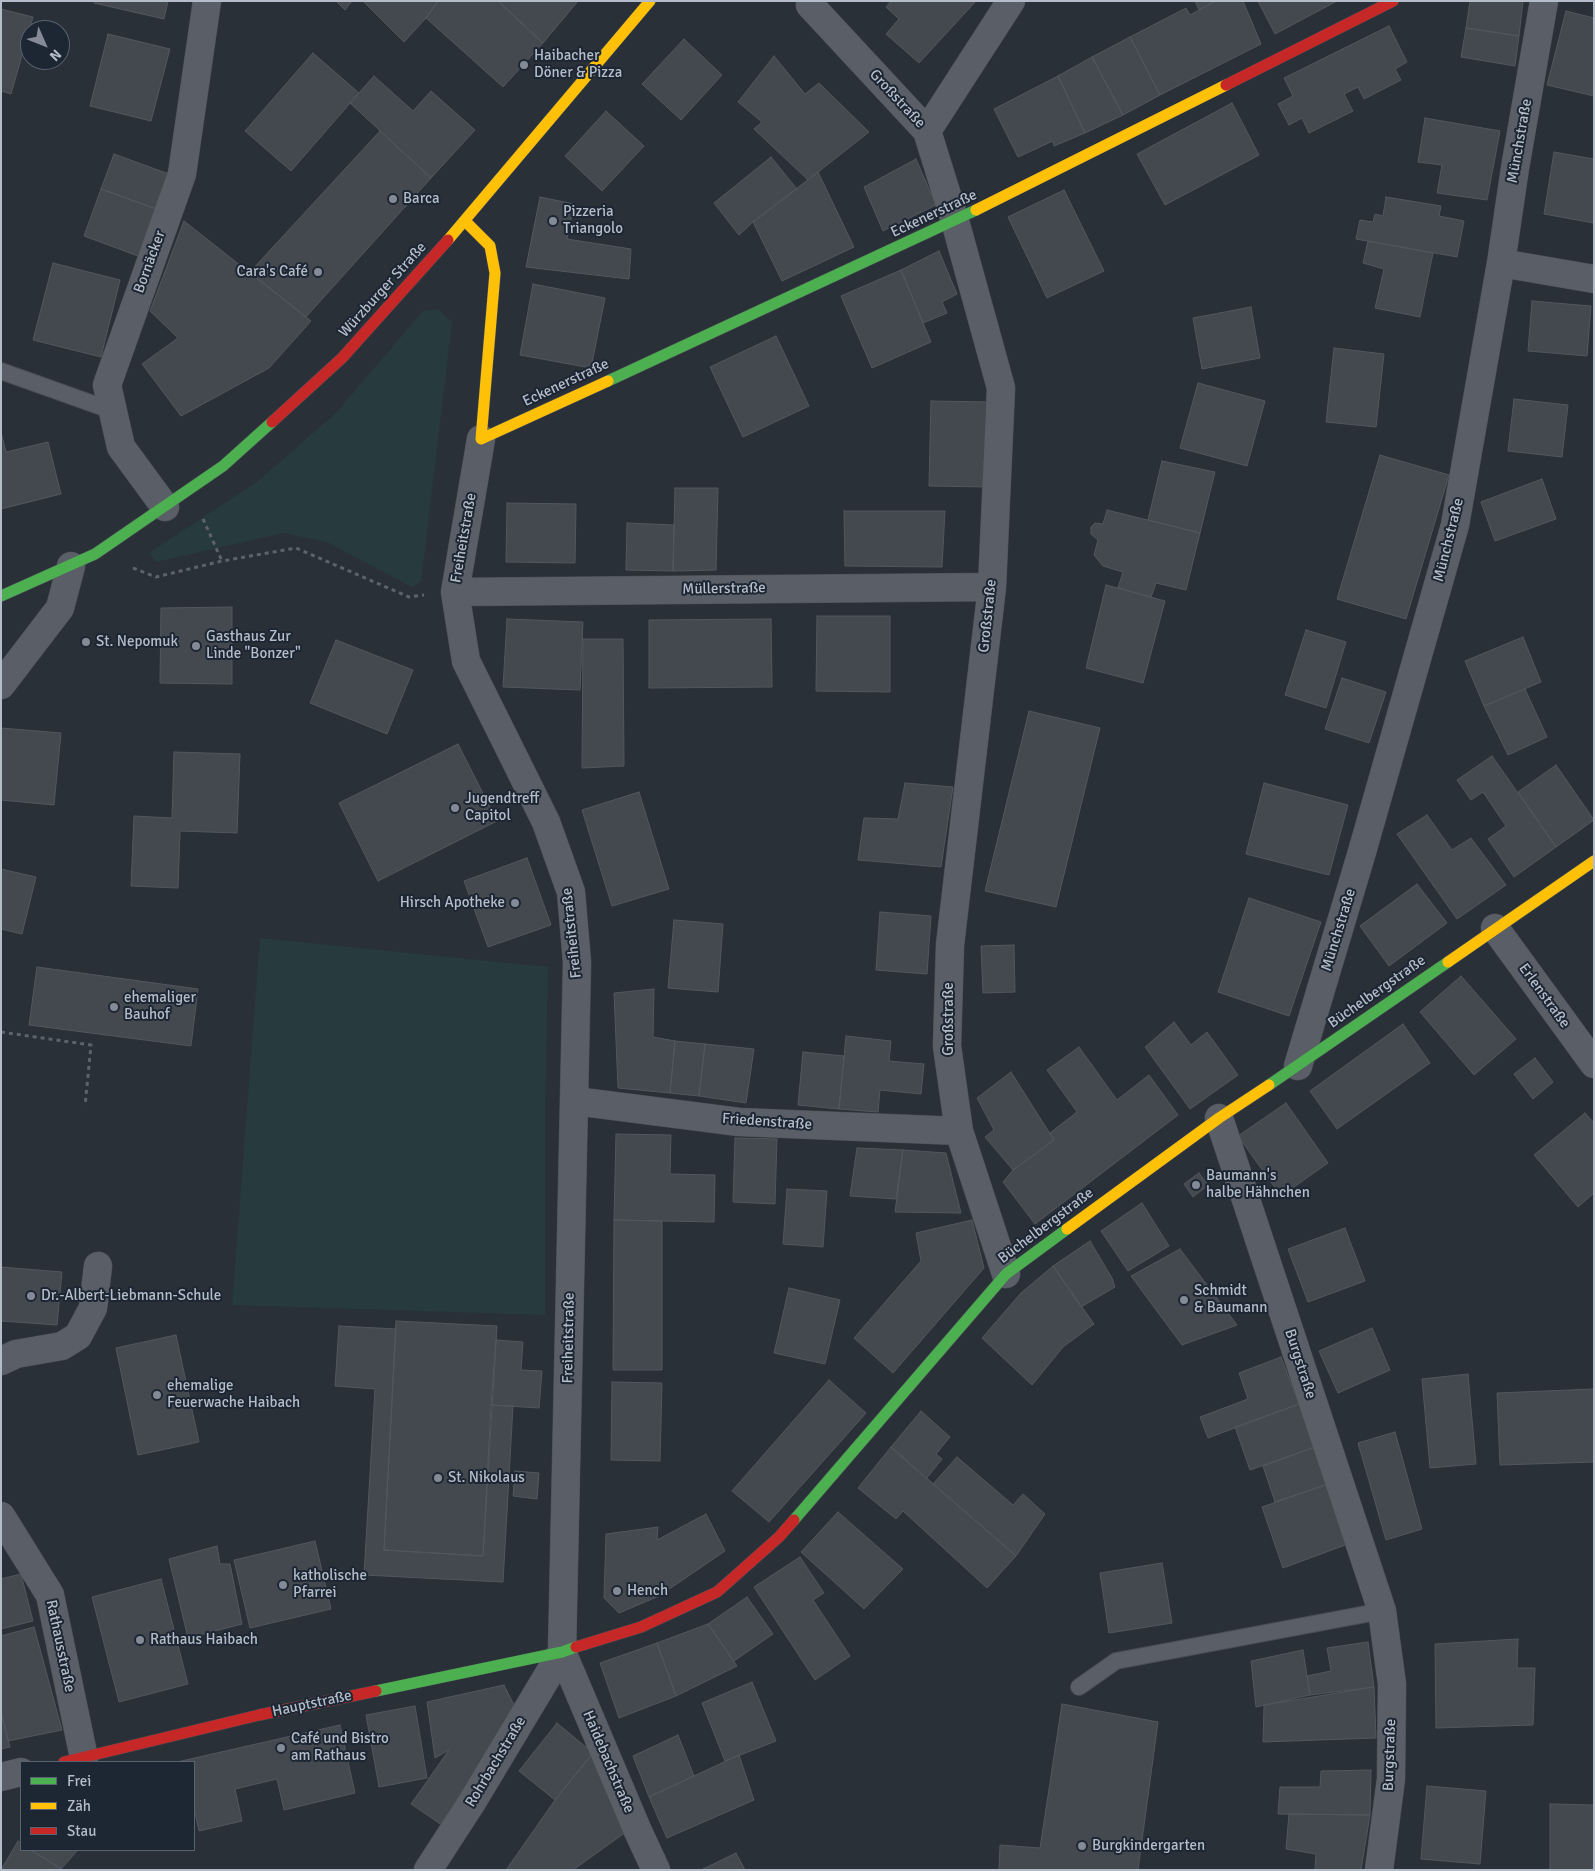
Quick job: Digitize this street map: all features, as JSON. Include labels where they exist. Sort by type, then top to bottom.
[{"type":"street","name":"Bornäcker","points":[[110,398],[182,174],[207,1]]},
{"type":"street","name":"Würzburger Straße","points":[[1,596],[94,554],[190,490],[223,466],[342,358],[465,221],[650,1]]},
{"type":"street","points":[[927,131],[1011,1]]},
{"type":"street","name":"Eckenerstraße","points":[[481,439],[955,222],[1393,1]]},
{"type":"street","name":"Münchstraße","points":[[1298,1066],[1362,852],[1455,526],[1544,1]]},
{"type":"street","name":"Großstraße","points":[[810,5],[927,131],[955,222],[1001,388],[992,587],[950,945],[947,1046],[959,1131],[1006,1274]]},
{"type":"street","name":"Freiheitstraße","points":[[465,221],[490,246],[495,273],[481,439],[455,592],[466,661],[546,822],[571,892],[577,962],[562,1652]]},
{"type":"street","points":[[1501,263],[1594,279]]},
{"type":"street","points":[[110,398],[121,447],[165,507]]},
{"type":"street","points":[[1,685],[60,608],[71,566]]},
{"type":"street","name":"Müllerstraße","points":[[455,592],[992,587]]},
{"type":"street","name":"Büchelbergstraße","points":[[562,1652],[641,1628],[717,1592],[779,1537],[1006,1274],[1219,1118],[1298,1066],[1594,861]]},
{"type":"street","name":"Erlenstraße","points":[[1495,928],[1594,1064]]},
{"type":"street","name":"Friedenstraße","points":[[575,1101],[739,1122],[959,1131]]},
{"type":"street","name":"Burgstraße","points":[[1219,1118],[1382,1611],[1392,1684],[1391,1779],[1379,1870]]},
{"type":"street","points":[[1,1361],[16,1354],[62,1346],[78,1336],[93,1308],[98,1266]]},
{"type":"street","name":"Rathausstraße","points":[[1,1516],[50,1595],[74,1760]]},
{"type":"street","name":"Hauptstraße","points":[[74,1760],[259,1715],[562,1652]]},
{"type":"street","name":"Rohrbachstraße","points":[[428,1870],[472,1802],[562,1652]]},
{"type":"street","name":"Haidebachstraße","points":[[562,1652],[656,1870]]},
{"type":"street","points":[[1,1777],[20,1772]]},
{"type":"lane","points":[[1,371],[110,398]]},
{"type":"lane","points":[[1080,1687],[1116,1661],[1382,1611]]},
{"type":"path","points":[[190,490],[222,561]]},
{"type":"path","points":[[94,554],[156,577],[222,561],[296,548],[409,597],[455,592]]},
{"type":"path","points":[[1,1032],[91,1045],[85,1106]]},
{"type":"green space","points":[[438,309],[452,322],[421,582],[412,587],[327,542],[283,533],[156,562],[149,553],[258,481],[336,413],[423,311]]},
{"type":"green space","points":[[260,938],[548,967],[545,1110],[545,1315],[232,1305]]},
{"type":"building","points":[[94,1],[168,1],[164,19],[94,3]]},
{"type":"building","points":[[336,1],[352,1],[345,10]]},
{"type":"building","points":[[363,1],[438,1],[426,18],[404,42]]},
{"type":"building","points":[[438,1],[498,1],[543,43],[503,87],[426,18]]},
{"type":"building","points":[[498,1],[578,1],[543,43]]},
{"type":"building","points":[[891,1],[976,1],[919,63],[886,34],[899,19],[886,7]]},
{"type":"building","points":[[1195,1],[1215,1],[1199,10]]},
{"type":"building","points":[[1216,1],[1243,1],[1261,44],[1160,95],[1130,37],[1186,8],[1190,15]]},
{"type":"building","points":[[1258,1],[1337,1],[1275,34]]},
{"type":"building","points":[[1470,1],[1523,1],[1519,36],[1466,28]]},
{"type":"building","points":[[1,9],[33,17],[32,20],[20,20],[20,62],[11,94],[1,91]]},
{"type":"building","points":[[1566,11],[1594,18],[1594,96],[1547,85]]},
{"type":"building","points":[[1389,26],[1407,62],[1395,69],[1401,80],[1364,99],[1358,87],[1344,94],[1353,111],[1309,133],[1302,118],[1289,125],[1278,104],[1293,96],[1284,78]]},
{"type":"building","points":[[1466,28],[1519,36],[1515,66],[1461,57]]},
{"type":"building","points":[[108,34],[170,49],[151,121],[90,106]]},
{"type":"building","points":[[1130,37],[1160,95],[1123,115],[1092,57]]},
{"type":"building","points":[[684,39],[722,75],[681,120],[642,84]]},
{"type":"building","points":[[313,53],[359,93],[291,171],[245,131]]},
{"type":"building","points":[[774,56],[805,94],[819,83],[869,132],[808,180],[754,129],[762,122],[738,102]]},
{"type":"building","points":[[1092,57],[1123,115],[1085,133],[1058,76]]},
{"type":"building","points":[[374,76],[413,111],[431,91],[475,130],[431,178],[350,103]]},
{"type":"building","points":[[1058,76],[1085,133],[1054,146],[1053,141],[1018,157],[994,109]]},
{"type":"building","points":[[1232,103],[1259,155],[1165,205],[1137,154]]},
{"type":"building","points":[[606,111],[644,146],[602,191],[565,156]]},
{"type":"building","points":[[1425,118],[1500,131],[1487,200],[1437,193],[1442,165],[1418,162]]},
{"type":"building","points":[[380,131],[431,178],[306,317],[250,272]]},
{"type":"building","points":[[1554,152],[1594,159],[1594,223],[1544,214]]},
{"type":"building","points":[[114,154],[169,174],[156,209],[101,189]]},
{"type":"building","points":[[771,157],[797,189],[739,235],[714,203]]},
{"type":"building","points":[[916,159],[936,205],[883,231],[864,187]]},
{"type":"building","points":[[818,172],[854,247],[782,281],[753,222]]},
{"type":"building","points":[[101,189],[156,209],[138,256],[84,236]]},
{"type":"building","points":[[1064,190],[1104,271],[1047,298],[1008,217]]},
{"type":"building","name":"Pizzeria Triangolo","points":[[540,197],[574,204],[567,239],[631,249],[629,279],[526,267]]},
{"type":"building","points":[[1386,197],[1441,206],[1439,216],[1464,221],[1457,257],[1356,239],[1360,220],[1373,222],[1375,214],[1383,216]]},
{"type":"building","points":[[184,221],[311,321],[269,368],[181,416],[142,364],[178,338],[150,311]]},
{"type":"building","points":[[1368,241],[1433,253],[1420,317],[1375,308],[1384,269],[1363,263]]},
{"type":"building","points":[[939,251],[957,294],[942,302],[947,313],[923,323],[901,270]]},
{"type":"building","points":[[53,263],[120,280],[101,357],[33,340]]},
{"type":"building","points":[[901,270],[931,342],[872,368],[841,296]]},
{"type":"building","points":[[533,284],[605,298],[591,368],[520,355]]},
{"type":"building","points":[[1532,301],[1591,306],[1587,356],[1528,351]]},
{"type":"building","points":[[1251,307],[1260,358],[1202,369],[1193,318]]},
{"type":"building","points":[[776,336],[809,406],[743,437],[710,367]]},
{"type":"building","points":[[1334,348],[1384,354],[1376,427],[1326,422]]},
{"type":"building","points":[[1198,383],[1265,401],[1247,466],[1180,448]]},
{"type":"building","points":[[1514,399],[1568,405],[1562,457],[1508,451]]},
{"type":"building","points":[[931,401],[991,402],[988,487],[929,486]]},
{"type":"building","points":[[1,432],[6,452],[48,442],[61,494],[1,509]]},
{"type":"building","points":[[1380,455],[1449,475],[1406,619],[1337,599]]},
{"type":"building","points":[[1162,461],[1215,472],[1200,533],[1148,520]]},
{"type":"building","points":[[1542,479],[1556,519],[1495,541],[1481,502]]},
{"type":"building","points":[[675,488],[718,488],[716,570],[673,571]]},
{"type":"building","points":[[507,503],[576,504],[575,563],[506,562]]},
{"type":"building","points":[[1107,510],[1200,533],[1186,590],[1156,583],[1151,597],[1118,588],[1123,572],[1103,566],[1094,555],[1098,540],[1091,534],[1091,527],[1095,523],[1103,524]]},
{"type":"building","points":[[844,511],[945,511],[942,567],[845,566]]},
{"type":"building","points":[[627,523],[674,525],[673,571],[626,570]]},
{"type":"building","points":[[1106,585],[1165,601],[1143,683],[1086,668]]},
{"type":"building","name":"Gasthaus Zur Linde \"Bonzer\"","points":[[232,607],[232,684],[160,683],[161,608]]},
{"type":"building","points":[[817,616],[890,616],[890,692],[816,691]]},
{"type":"building","points":[[507,619],[583,622],[580,690],[503,687]]},
{"type":"building","points":[[771,619],[772,687],[649,688],[649,620]]},
{"type":"building","points":[[1306,630],[1346,642],[1326,708],[1285,695]]},
{"type":"building","points":[[1523,637],[1541,682],[1484,706],[1465,661]]},
{"type":"building","points":[[583,639],[623,639],[624,766],[582,768]]},
{"type":"building","points":[[336,640],[413,670],[387,734],[310,703]]},
{"type":"building","points":[[1342,678],[1386,692],[1369,743],[1325,729]]},
{"type":"building","points":[[1525,689],[1547,737],[1508,755],[1484,706]]},
{"type":"building","points":[[1029,711],[1100,728],[1056,907],[985,891]]},
{"type":"building","points":[[1,728],[61,733],[54,805],[1,800]]},
{"type":"building","points":[[458,744],[497,821],[378,881],[339,803]]},
{"type":"building","points":[[174,752],[240,754],[237,833],[180,831],[178,888],[131,886],[134,816],[172,818]]},
{"type":"building","points":[[1492,756],[1556,847],[1514,877],[1488,839],[1506,826],[1483,792],[1471,800],[1457,780]]},
{"type":"building","points":[[1556,765],[1594,820],[1556,847],[1518,792]]},
{"type":"building","points":[[905,783],[953,787],[941,867],[858,860],[864,818],[898,819]]},
{"type":"building","points":[[1264,783],[1348,805],[1329,875],[1246,854]]},
{"type":"building","points":[[639,792],[669,889],[612,906],[582,810]]},
{"type":"building","points":[[1427,815],[1452,850],[1471,838],[1506,885],[1457,919],[1397,834]]},
{"type":"building","points":[[527,858],[551,925],[488,947],[464,881]]},
{"type":"building","points":[[1,869],[36,877],[22,934],[1,929]]},
{"type":"building","points":[[1417,884],[1447,923],[1389,966],[1360,926]]},
{"type":"building","points":[[1249,898],[1321,922],[1289,1016],[1218,992]]},
{"type":"building","points":[[880,912],[931,916],[927,974],[876,970]]},
{"type":"building","points":[[674,920],[723,924],[718,992],[668,988]]},
{"type":"building","points":[[1014,945],[1015,992],[983,993],[981,946]]},
{"type":"building","name":"ehemaliger Bauhof","points":[[37,967],[198,989],[191,1046],[29,1025]]},
{"type":"building","points":[[1461,976],[1516,1039],[1474,1075],[1420,1012]]},
{"type":"building","points":[[654,989],[653,1037],[675,1041],[670,1093],[618,1088],[614,993]]},
{"type":"building","points":[[1174,1022],[1191,1045],[1207,1032],[1238,1075],[1190,1109],[1145,1047]]},
{"type":"building","points":[[1403,1024],[1430,1063],[1337,1129],[1310,1091]]},
{"type":"building","points":[[846,1036],[891,1041],[889,1061],[924,1064],[921,1094],[880,1090],[878,1112],[839,1109]]},
{"type":"building","points":[[675,1041],[705,1044],[699,1096],[670,1093]]},
{"type":"building","points":[[705,1044],[754,1049],[746,1103],[699,1096]]},
{"type":"building","points":[[1079,1047],[1117,1100],[1149,1075],[1178,1115],[1035,1224],[1003,1182],[1013,1170],[1054,1140],[1050,1133],[1077,1112],[1047,1070]]},
{"type":"building","points":[[803,1052],[844,1056],[839,1109],[798,1105]]},
{"type":"building","points":[[1535,1058],[1553,1082],[1533,1099],[1514,1074]]},
{"type":"building","points":[[1011,1072],[1054,1140],[1013,1170],[985,1137],[994,1130],[977,1098]]},
{"type":"building","points":[[1286,1103],[1328,1163],[1281,1196],[1238,1136]]},
{"type":"building","points":[[1585,1113],[1594,1123],[1594,1193],[1578,1207],[1534,1155]]},
{"type":"building","points":[[616,1134],[671,1135],[670,1174],[715,1175],[714,1222],[614,1220]]},
{"type":"building","points":[[735,1138],[777,1139],[775,1204],[733,1202]]},
{"type":"building","points":[[857,1148],[903,1150],[896,1199],[850,1196]]},
{"type":"building","points":[[903,1150],[946,1153],[961,1213],[895,1212]]},
{"type":"building","name":"Baumann's halbe Hähnchen","points":[[1199,1173],[1208,1185],[1193,1197],[1184,1184]]},
{"type":"building","points":[[787,1189],[827,1191],[823,1247],[783,1244]]},
{"type":"building","points":[[1142,1203],[1169,1246],[1128,1271],[1101,1231]]},
{"type":"building","points":[[614,1220],[662,1221],[662,1370],[613,1370]]},
{"type":"building","points":[[972,1220],[984,1268],[893,1373],[854,1338],[921,1261],[916,1233]]},
{"type":"building","points":[[1345,1228],[1365,1281],[1308,1302],[1288,1249]]},
{"type":"building","points":[[1090,1241],[1112,1278],[1115,1287],[1081,1307],[1053,1266]]},
{"type":"building","name":"Schmidt & Baumann","points":[[1180,1249],[1237,1325],[1182,1345],[1131,1276]]},
{"type":"building","points":[[1053,1266],[1094,1324],[1063,1347],[1032,1385],[982,1338],[1021,1293]]},
{"type":"building","name":"Dr.-Albert-Liebmann-Schule","points":[[1,1267],[62,1272],[57,1325],[1,1321]]},
{"type":"building","points":[[789,1288],[840,1300],[825,1364],[774,1353]]},
{"type":"building","name":"St. Nikolaus","points":[[396,1321],[497,1326],[483,1556],[384,1550]]},
{"type":"building","points":[[339,1326],[396,1329],[384,1550],[483,1556],[491,1405],[513,1406],[503,1582],[364,1575],[375,1389],[335,1386]]},
{"type":"building","points":[[1372,1328],[1390,1370],[1338,1393],[1319,1351]]},
{"type":"building","name":"ehemalige Feuerwache Haibach","points":[[176,1335],[199,1442],[138,1455],[116,1348]]},
{"type":"building","points":[[496,1340],[523,1342],[521,1370],[542,1371],[539,1408],[491,1405]]},
{"type":"building","points":[[1281,1357],[1299,1404],[1208,1438],[1200,1417],[1248,1399],[1239,1373]]},
{"type":"building","points":[[1468,1374],[1476,1464],[1430,1468],[1422,1379]]},
{"type":"building","points":[[829,1380],[866,1413],[769,1522],[732,1491]]},
{"type":"building","points":[[612,1382],[662,1383],[660,1461],[611,1460]]},
{"type":"building","points":[[1594,1389],[1594,1462],[1500,1465],[1497,1393]]},
{"type":"building","points":[[1299,1404],[1315,1447],[1250,1470],[1235,1427]]},
{"type":"building","points":[[921,1411],[950,1437],[936,1454],[942,1459],[926,1479],[891,1447]]},
{"type":"building","points":[[1395,1432],[1422,1529],[1386,1540],[1358,1443]]},
{"type":"building","points":[[891,1447],[1016,1556],[987,1588],[903,1511],[896,1519],[858,1488]]},
{"type":"building","points":[[1315,1447],[1328,1484],[1275,1502],[1263,1466]]},
{"type":"building","points":[[957,1457],[1013,1505],[1023,1494],[1045,1514],[1016,1556],[933,1484]]},
{"type":"building","points":[[515,1471],[539,1473],[537,1499],[513,1496]]},
{"type":"building","points":[[1328,1484],[1348,1544],[1283,1568],[1262,1507]]},
{"type":"building","points":[[838,1512],[903,1569],[864,1609],[801,1552]]},
{"type":"building","points":[[706,1514],[725,1551],[659,1596],[619,1613],[604,1598],[606,1534],[658,1527],[657,1540]]},
{"type":"building","name":"katholische Pfarrei","points":[[315,1541],[331,1609],[250,1628],[234,1560]]},
{"type":"building","points":[[217,1546],[220,1564],[230,1564],[242,1624],[188,1638],[169,1559]]},
{"type":"building","points":[[800,1557],[824,1593],[813,1600],[850,1656],[815,1680],[754,1587]]},
{"type":"building","points":[[1162,1563],[1172,1623],[1109,1633],[1100,1573]]},
{"type":"building","points":[[21,1574],[33,1621],[1,1629],[1,1579]]},
{"type":"building","name":"Rathaus Haibach","points":[[161,1579],[188,1684],[119,1702],[92,1597]]},
{"type":"building","points":[[747,1597],[773,1634],[734,1661],[708,1624]]},
{"type":"building","points":[[708,1624],[737,1666],[676,1696],[657,1643]]},
{"type":"building","points":[[34,1627],[62,1730],[8,1741],[1,1712],[1,1636]]},
{"type":"building","points":[[1518,1639],[1517,1668],[1535,1668],[1533,1725],[1436,1728],[1435,1644]]},
{"type":"building","points":[[1368,1642],[1374,1687],[1310,1695],[1307,1676],[1331,1671],[1327,1648]]},
{"type":"building","points":[[657,1643],[676,1696],[619,1718],[600,1663]]},
{"type":"building","points":[[1303,1650],[1310,1695],[1256,1707],[1251,1661]]},
{"type":"building","points":[[752,1682],[776,1741],[725,1761],[702,1703]]},
{"type":"building","points":[[504,1685],[515,1707],[442,1825],[411,1804],[449,1750],[435,1758],[427,1702]]},
{"type":"building","points":[[1374,1687],[1376,1738],[1263,1742],[1264,1705]]},
{"type":"building","name":"Burgkindergarten","points":[[1062,1704],[1158,1722],[1138,1870],[999,1870],[1000,1845],[1040,1848]]},
{"type":"building","points":[[415,1706],[427,1778],[379,1787],[366,1715]]},
{"type":"building","points":[[1,1712],[10,1747],[1,1749]]},
{"type":"building","points":[[557,1723],[593,1753],[555,1800],[519,1771]]},
{"type":"building","points":[[340,1725],[355,1793],[284,1810],[277,1779],[235,1789],[242,1821],[199,1831],[195,1813],[195,1761],[181,1761]]},
{"type":"building","points":[[678,1735],[694,1776],[649,1797],[633,1756]]},
{"type":"building","points":[[593,1753],[626,1832],[573,1870],[506,1870],[555,1800]]},
{"type":"building","points":[[739,1755],[754,1800],[667,1838],[649,1797]]},
{"type":"building","points":[[1371,1770],[1370,1815],[1278,1814],[1280,1787],[1320,1787],[1321,1771]]},
{"type":"building","points":[[1427,1786],[1486,1791],[1480,1864],[1421,1859]]},
{"type":"building","points":[[1550,1804],[1594,1805],[1594,1870],[1550,1870]]},
{"type":"building","points":[[1289,1814],[1370,1815],[1361,1870],[1315,1870],[1316,1854],[1286,1849]]},
{"type":"building","points":[[18,1841],[20,1842],[20,1851],[33,1851],[63,1870],[1,1870]]},
{"type":"building","points":[[33,1851],[77,1851],[61,1869]]},
{"type":"building","points":[[736,1853],[745,1870],[701,1870]]},
{"type":"traffic: fast","points":[[608,381],[976,210]]},
{"type":"traffic: fast","points":[[1,596],[95,554],[223,466],[272,422]]},
{"type":"traffic: fast","points":[[1269,1085],[1448,962]]},
{"type":"traffic: fast","points":[[794,1520],[1006,1274],[1067,1229]]},
{"type":"traffic: fast","points":[[376,1691],[562,1652],[576,1647]]},
{"type":"traffic: slow","points":[[448,240],[650,1]]},
{"type":"traffic: slow","points":[[976,210],[1226,85]]},
{"type":"traffic: slow","points":[[465,221],[490,246],[495,273],[481,439],[608,381]]},
{"type":"traffic: slow","points":[[1448,962],[1594,861]]},
{"type":"traffic: slow","points":[[1067,1229],[1219,1118],[1269,1085]]},
{"type":"traffic: jam","points":[[1226,85],[1393,1]]},
{"type":"traffic: jam","points":[[272,422],[342,358],[448,240]]},
{"type":"traffic: jam","points":[[576,1647],[641,1627],[717,1592],[779,1537],[794,1520]]},
{"type":"traffic: jam","points":[[68,1761],[259,1715],[376,1691]]},
{"type":"place","name":"Haibacher Döner & Pizza","points":[[524,65]]},
{"type":"place","name":"Barca","points":[[393,199]]},
{"type":"place","name":"Pizzeria Triangolo","points":[[553,221]]},
{"type":"place","name":"Cara's Café","points":[[318,272]]},
{"type":"place","name":"St. Nepomuk","points":[[86,642]]},
{"type":"place","name":"Gasthaus Zur Linde \"Bonzer\"","points":[[196,646]]},
{"type":"place","name":"Jugendtreff Capitol","points":[[455,808]]},
{"type":"place","name":"Hirsch Apotheke","points":[[515,903]]},
{"type":"place","name":"ehemaliger Bauhof","points":[[114,1007]]},
{"type":"place","name":"Baumann's halbe Hähnchen","points":[[1196,1185]]},
{"type":"place","name":"Dr.-Albert-Liebmann-Schule","points":[[31,1296]]},
{"type":"place","name":"Schmidt & Baumann","points":[[1184,1300]]},
{"type":"place","name":"ehemalige Feuerwache Haibach","points":[[157,1395]]},
{"type":"place","name":"St. Nikolaus","points":[[438,1478]]},
{"type":"place","name":"katholische Pfarrei","points":[[283,1585]]},
{"type":"place","name":"Hench","points":[[617,1591]]},
{"type":"place","name":"Rathaus Haibach","points":[[140,1640]]},
{"type":"place","name":"Café und Bistro am Rathaus","points":[[281,1748]]},
{"type":"place","name":"Burgkindergarten","points":[[1082,1846]]}]
